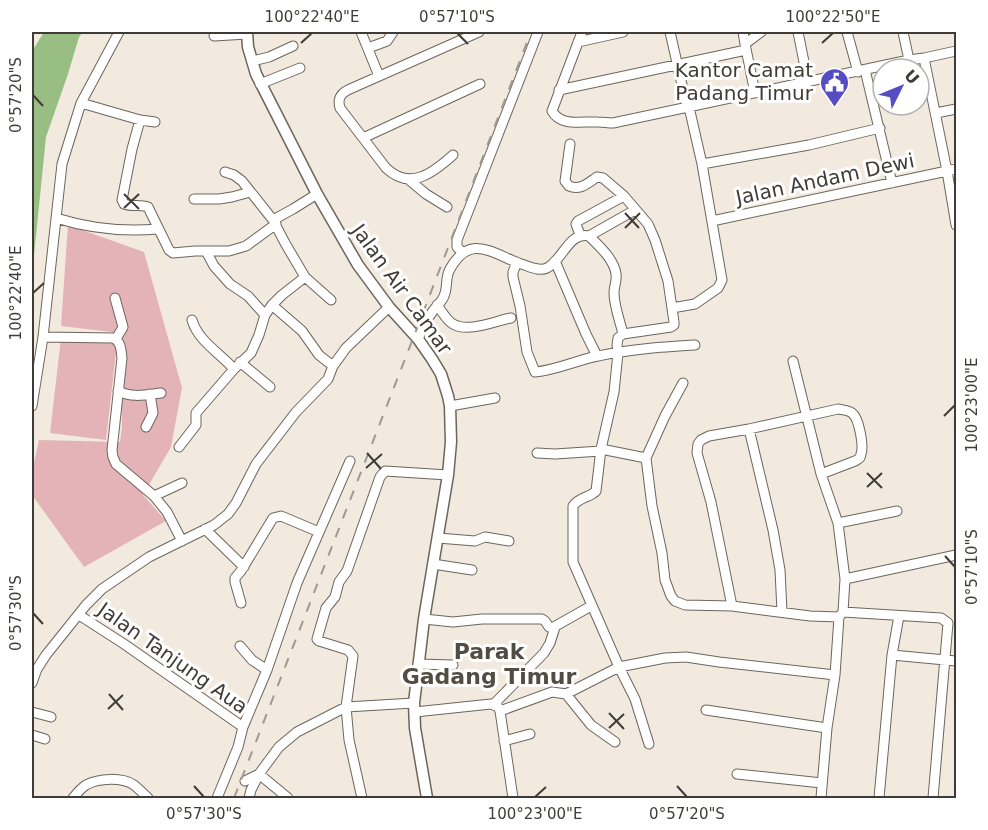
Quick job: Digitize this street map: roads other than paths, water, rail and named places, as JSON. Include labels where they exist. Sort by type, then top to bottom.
[{"type":"main road","name":"Jalan Air Camar","points":[[247,33],[252,61],[260,84],[317,194],[358,265],[432,359],[441,374],[450,406],[451,442],[448,475],[424,619],[414,707],[415,728],[427,798]]},
{"type":"street","points":[[32,401],[43,337],[62,164],[81,103],[119,32]]},
{"type":"street","points":[[361,32],[379,76]]},
{"type":"street","points":[[368,48],[387,41],[393,32]]},
{"type":"street","points":[[453,155],[442,165],[417,179],[396,176],[391,173],[340,108],[339,97],[344,92],[479,32]]},
{"type":"street","points":[[463,253],[457,247],[457,240],[538,32]]},
{"type":"street","points":[[582,32],[553,107],[553,113],[573,123],[613,123],[871,69]]},
{"type":"street","points":[[578,42],[623,32]]},
{"type":"street","points":[[669,32],[702,164],[722,280],[713,292],[695,304],[672,308]]},
{"type":"street","points":[[743,32],[755,93]]},
{"type":"street","points":[[559,90],[677,65],[745,47],[761,32]]},
{"type":"street","points":[[798,32],[808,82]]},
{"type":"street","points":[[848,32],[880,128],[892,183]]},
{"type":"street","points":[[903,32],[908,57]]},
{"type":"street","points":[[214,36],[247,33]]},
{"type":"street","points":[[252,61],[269,57],[293,46]]},
{"type":"street","points":[[929,57],[957,51]]},
{"type":"street","points":[[260,84],[300,68]]},
{"type":"street","points":[[363,138],[480,84]]},
{"type":"street","points":[[931,90],[952,170],[957,225]]},
{"type":"street","points":[[81,103],[155,122]]},
{"type":"street","points":[[936,113],[957,109]]},
{"type":"street","points":[[140,120],[122,200],[129,206],[148,207],[169,250],[173,253],[229,251],[246,246],[275,222],[317,194]]},
{"type":"street","points":[[702,164],[809,145],[880,128]]},
{"type":"street","points":[[570,144],[565,181],[569,186],[578,188],[600,177],[624,196],[648,224],[664,266],[672,308],[674,325],[671,327],[623,334],[617,340],[614,392],[601,450],[596,491],[573,506],[573,562],[619,667],[636,699],[649,744]]},
{"type":"street","name":"Jalan Andam Dewi","points":[[711,221],[952,170]]},
{"type":"street","points":[[225,172],[242,181],[275,222],[305,277],[331,300]]},
{"type":"street","points":[[408,179],[447,207]]},
{"type":"street","points":[[194,199],[219,199],[250,192]]},
{"type":"street","points":[[623,334],[614,292],[615,271],[605,253],[576,224],[624,196]]},
{"type":"street","points":[[418,339],[424,323],[445,295],[449,270],[463,253],[471,248],[481,248],[539,269],[548,267],[575,238],[635,210]]},
{"type":"street","points":[[56,218],[78,224],[138,231],[158,229]]},
{"type":"street","points":[[206,251],[214,266],[230,284],[248,296],[265,315]]},
{"type":"street","points":[[555,261],[597,356]]},
{"type":"street","points":[[517,262],[513,277],[527,352],[534,371],[547,370],[597,356],[695,345]]},
{"type":"street","points":[[179,447],[196,425],[196,413],[237,365],[251,353],[265,315],[272,305],[305,277]]},
{"type":"street","points":[[115,298],[123,325],[116,339]]},
{"type":"street","points":[[272,305],[302,331],[319,356],[333,366]]},
{"type":"street","points":[[437,305],[451,323],[463,327],[511,318]]},
{"type":"street","points":[[32,684],[43,660],[93,597],[149,557],[221,521],[234,507],[256,464],[296,412],[328,379],[333,366],[346,348],[389,307]]},
{"type":"street","points":[[192,320],[201,337],[270,387]]},
{"type":"street","points":[[43,337],[116,339]]},
{"type":"street","points":[[116,339],[122,355],[112,457],[116,464],[154,496],[167,512],[182,541]]},
{"type":"street","points":[[793,361],[821,474],[838,523],[845,579],[821,798]]},
{"type":"street","points":[[683,383],[646,458],[651,506],[662,553],[665,580],[671,596],[675,602],[685,605],[732,606],[810,616],[899,616],[941,618],[946,621],[948,625],[933,798]]},
{"type":"street","points":[[118,391],[131,396],[161,393]]},
{"type":"street","points":[[146,427],[153,413],[150,394]]},
{"type":"street","points":[[450,406],[495,398]]},
{"type":"street","points":[[732,606],[711,502],[697,453],[701,440],[709,436],[838,409],[850,411],[856,417],[861,440],[860,458],[821,474]]},
{"type":"street","points":[[749,429],[773,530],[780,570],[782,612]]},
{"type":"street","points":[[537,453],[555,454],[601,450],[646,458]]},
{"type":"street","points":[[243,727],[267,670],[297,583],[350,462]]},
{"type":"street","points":[[362,798],[349,740],[346,707],[352,654],[348,650],[318,641],[316,638],[327,606],[335,597],[339,582],[347,571],[380,477],[385,471],[448,475]]},
{"type":"street","points":[[154,496],[182,483]]},
{"type":"street","points":[[838,523],[897,511]]},
{"type":"street","points":[[241,603],[235,582],[236,577],[273,518],[281,516],[319,532]]},
{"type":"street","points":[[205,530],[244,567]]},
{"type":"street","points":[[438,538],[475,541],[485,537],[509,541]]},
{"type":"street","points":[[845,579],[957,555]]},
{"type":"street","points":[[433,564],[472,570]]},
{"type":"street","points":[[424,619],[453,622],[482,619],[542,619],[549,627],[555,627],[591,606]]},
{"type":"street","name":"Jalan Tanjung Aua","points":[[79,615],[243,727],[238,747],[235,780],[217,798]]},
{"type":"street","points":[[879,798],[892,655],[899,616]]},
{"type":"street","points":[[497,708],[544,653],[555,627]]},
{"type":"street","points":[[240,646],[256,663],[267,670]]},
{"type":"street","points":[[892,655],[957,661]]},
{"type":"street","points":[[249,798],[259,774],[272,755],[290,737],[306,726],[346,707],[497,708],[552,692],[566,694],[619,667],[665,658],[686,657],[835,675]]},
{"type":"street","points":[[418,664],[453,665]]},
{"type":"street","points":[[566,694],[591,725],[615,742]]},
{"type":"street","points":[[497,708],[513,798]]},
{"type":"street","points":[[705,710],[827,728]]},
{"type":"street","points":[[32,712],[51,717]]},
{"type":"street","points":[[504,741],[530,734]]},
{"type":"street","points":[[32,735],[45,739]]},
{"type":"street","points":[[235,780],[259,774]]},
{"type":"street","points":[[259,774],[288,798]]},
{"type":"street","points":[[737,774],[822,783]]},
{"type":"street","points":[[73,798],[86,785],[100,780],[119,780],[131,783],[148,798]]},
{"type":"railway","points":[[234,798],[531,32]]},
{"type":"place","name":"Kantor Camat Padang Timur","points":[[834,108]]},
{"type":"district","name":"Parak Gadang Timur","points":[[489,664]]}]
